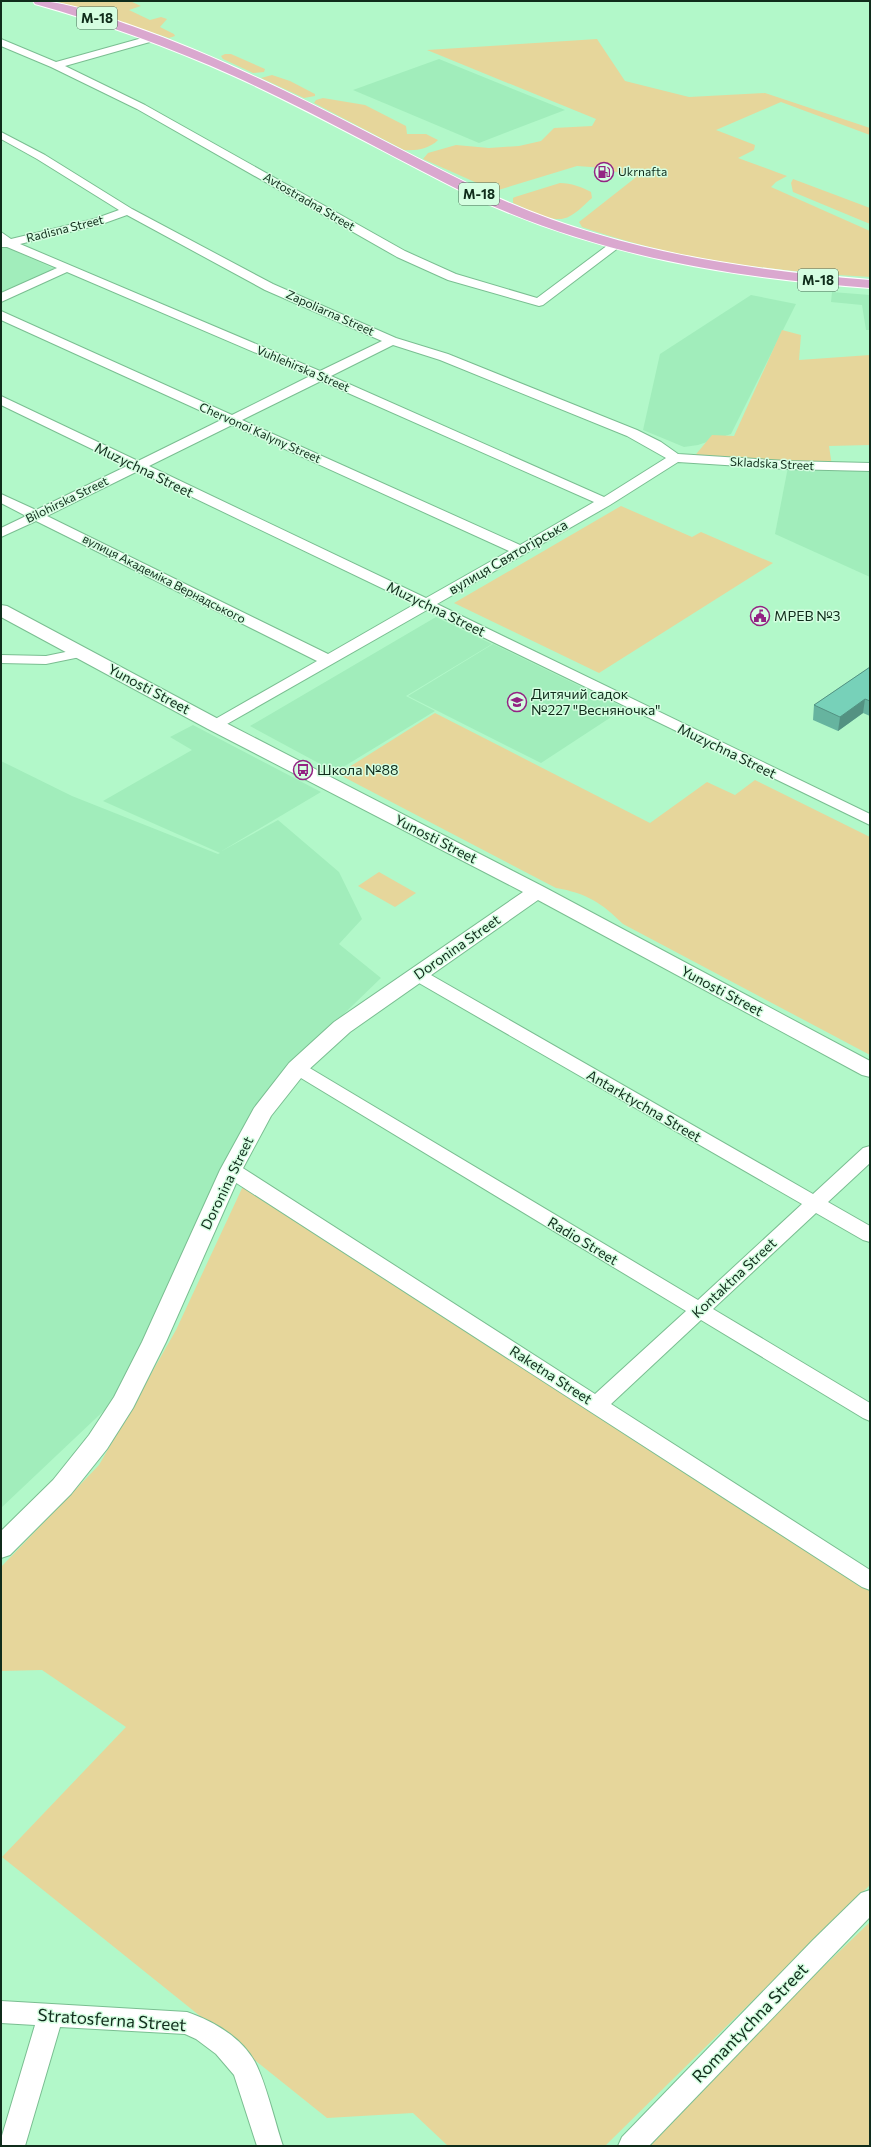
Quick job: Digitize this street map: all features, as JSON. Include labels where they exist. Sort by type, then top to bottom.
[{"type":"highway","name":"М-18","points":[[39,1],[119,25],[203,57],[302,104],[491,200],[562,229],[616,246],[696,264],[766,275],[870,284]]},
{"type":"street","points":[[55,65],[153,38]]},
{"type":"street","name":"Avtostradna Street","points":[[1,42],[55,65],[141,107],[401,254],[452,277],[539,302],[616,246]]},
{"type":"street","name":"Zapoliarna Street","points":[[1,135],[41,157],[128,211],[247,276],[392,341],[451,360],[596,418],[656,445],[675,458]]},
{"type":"street","name":"Radisna Street","points":[[3,241],[98,222],[128,211]]},
{"type":"street","name":"Vuhlehirska Street","points":[[3,241],[320,376],[605,502]]},
{"type":"street","points":[[1,298],[67,268]]},
{"type":"street","name":"Chervonoi Kalyny Street","points":[[1,315],[519,550]]},
{"type":"street","name":"Bilohirska Street","points":[[1,533],[392,341]]},
{"type":"street","name":"Muzychna Street","points":[[1,400],[135,466],[426,604],[870,820]]},
{"type":"street","name":"Skladska Street","points":[[675,458],[787,465],[870,467]]},
{"type":"street","name":"вулиця Святогірська","points":[[215,725],[605,502],[675,458]]},
{"type":"street","name":"вулиця Академіка Вернадського","points":[[1,498],[327,660]]},
{"type":"street","name":"Yunosti Street","points":[[1,610],[215,725],[537,890],[870,1070]]},
{"type":"street","points":[[1,659],[46,660],[80,653]]},
{"type":"street","name":"Doronina Street","points":[[1,1548],[62,1487],[98,1442],[124,1401],[154,1342],[231,1170],[262,1113],[297,1068],[342,1027],[537,890]]},
{"type":"street","name":"Antarktychna Street","points":[[418,975],[870,1235]]},
{"type":"street","name":"Radio Street","points":[[297,1068],[870,1413]]},
{"type":"street","name":"Kontaktna Street","points":[[598,1404],[870,1152]]},
{"type":"street","name":"Raketna Street","points":[[231,1170],[598,1404],[870,1581]]},
{"type":"street","name":"Romantychna Street","points":[[631,2146],[817,1953],[870,1901]]},
{"type":"street","name":"Stratosferna Street","points":[[1,2012],[187,2023],[205,2031],[225,2046],[245,2069],[270,2146]]},
{"type":"street","points":[[12,2146],[51,2016]]},
{"type":"shaded area","points":[[55,1],[130,1],[141,6],[129,10],[150,20],[161,17],[167,19],[160,27],[174,34],[175,36],[169,38]]},
{"type":"shaded area","points":[[597,39],[625,81],[689,97],[765,93],[870,128],[870,135],[781,102],[716,130],[755,145],[754,150],[738,158],[787,176],[776,182],[771,187],[870,231],[870,277],[760,267],[689,256],[653,248],[582,227],[579,222],[635,178],[604,168],[577,166],[495,191],[423,159],[428,153],[456,145],[489,148],[519,146],[541,141],[554,128],[592,126],[596,119],[427,50]]},
{"type":"shaded area","points":[[231,54],[265,69],[264,72],[253,73],[223,59],[221,56]]},
{"type":"shaded area","points":[[439,59],[565,110],[479,143],[353,90]]},
{"type":"shaded area","points":[[272,75],[290,81],[315,94],[315,96],[304,98],[261,78]]},
{"type":"shaded area","points":[[323,98],[365,105],[406,126],[407,134],[426,134],[438,140],[431,146],[422,149],[404,150],[314,103],[316,100]]},
{"type":"shaded area","points":[[793,179],[870,208],[870,224],[793,192],[791,183]]},
{"type":"shaded area","points":[[560,183],[588,190],[591,192],[592,198],[579,210],[564,219],[541,216],[513,203],[513,198],[515,197]]},
{"type":"shaded area","points":[[4,246],[57,270],[1,292],[1,247]]},
{"type":"shaded area","points":[[832,292],[870,295],[870,330],[866,330],[862,305],[831,302]]},
{"type":"shaded area","points":[[751,295],[796,304],[731,434],[698,445],[684,447],[643,430],[660,354]]},
{"type":"shaded area","points":[[782,330],[801,335],[799,360],[870,355],[870,445],[829,446],[832,466],[692,459],[712,435],[734,436]]},
{"type":"shaded area","points":[[788,467],[870,469],[870,577],[775,534]]},
{"type":"shaded area","points":[[621,506],[692,537],[701,532],[773,563],[599,673],[454,603]]},
{"type":"shaded area","points":[[436,617],[492,644],[406,696],[435,711],[335,772],[250,726]]},
{"type":"shaded area","name":"Дитячий садок №227 \"Весняночка\"","points":[[493,644],[625,708],[541,763],[408,696]]},
{"type":"shaded area","points":[[435,713],[650,823],[707,782],[735,795],[755,780],[870,837],[870,1055],[623,924],[608,910],[593,900],[567,890],[556,888],[338,774]]},
{"type":"shaded area","points":[[193,725],[321,792],[220,852],[278,820],[339,872],[362,919],[339,944],[381,978],[291,1065],[255,1110],[112,1403],[1,1508],[1,761],[72,796],[218,854],[220,853],[103,801],[192,750],[170,737]]},
{"type":"shaded area","points":[[379,872],[416,893],[395,907],[358,886]]},
{"type":"shaded area","points":[[244,1184],[870,1589],[870,1885],[605,2146],[448,2146],[413,2113],[327,2118],[2,1857],[126,1727],[42,1670],[1,1671],[1,1567],[99,1465],[176,1330]]},
{"type":"shaded area","points":[[870,1922],[870,2146],[637,2146]]},
{"type":"building","points":[[870,667],[870,701],[865,699],[840,717],[814,705]]},
{"type":"place","name":"Ukrnafta","points":[[604,172]]},
{"type":"place","name":"МРЕВ №3","points":[[760,616]]},
{"type":"place","name":"Дитячий садок №227 \"Весняночка\"","points":[[517,702]]},
{"type":"place","name":"Школа №88","points":[[303,770]]}]
